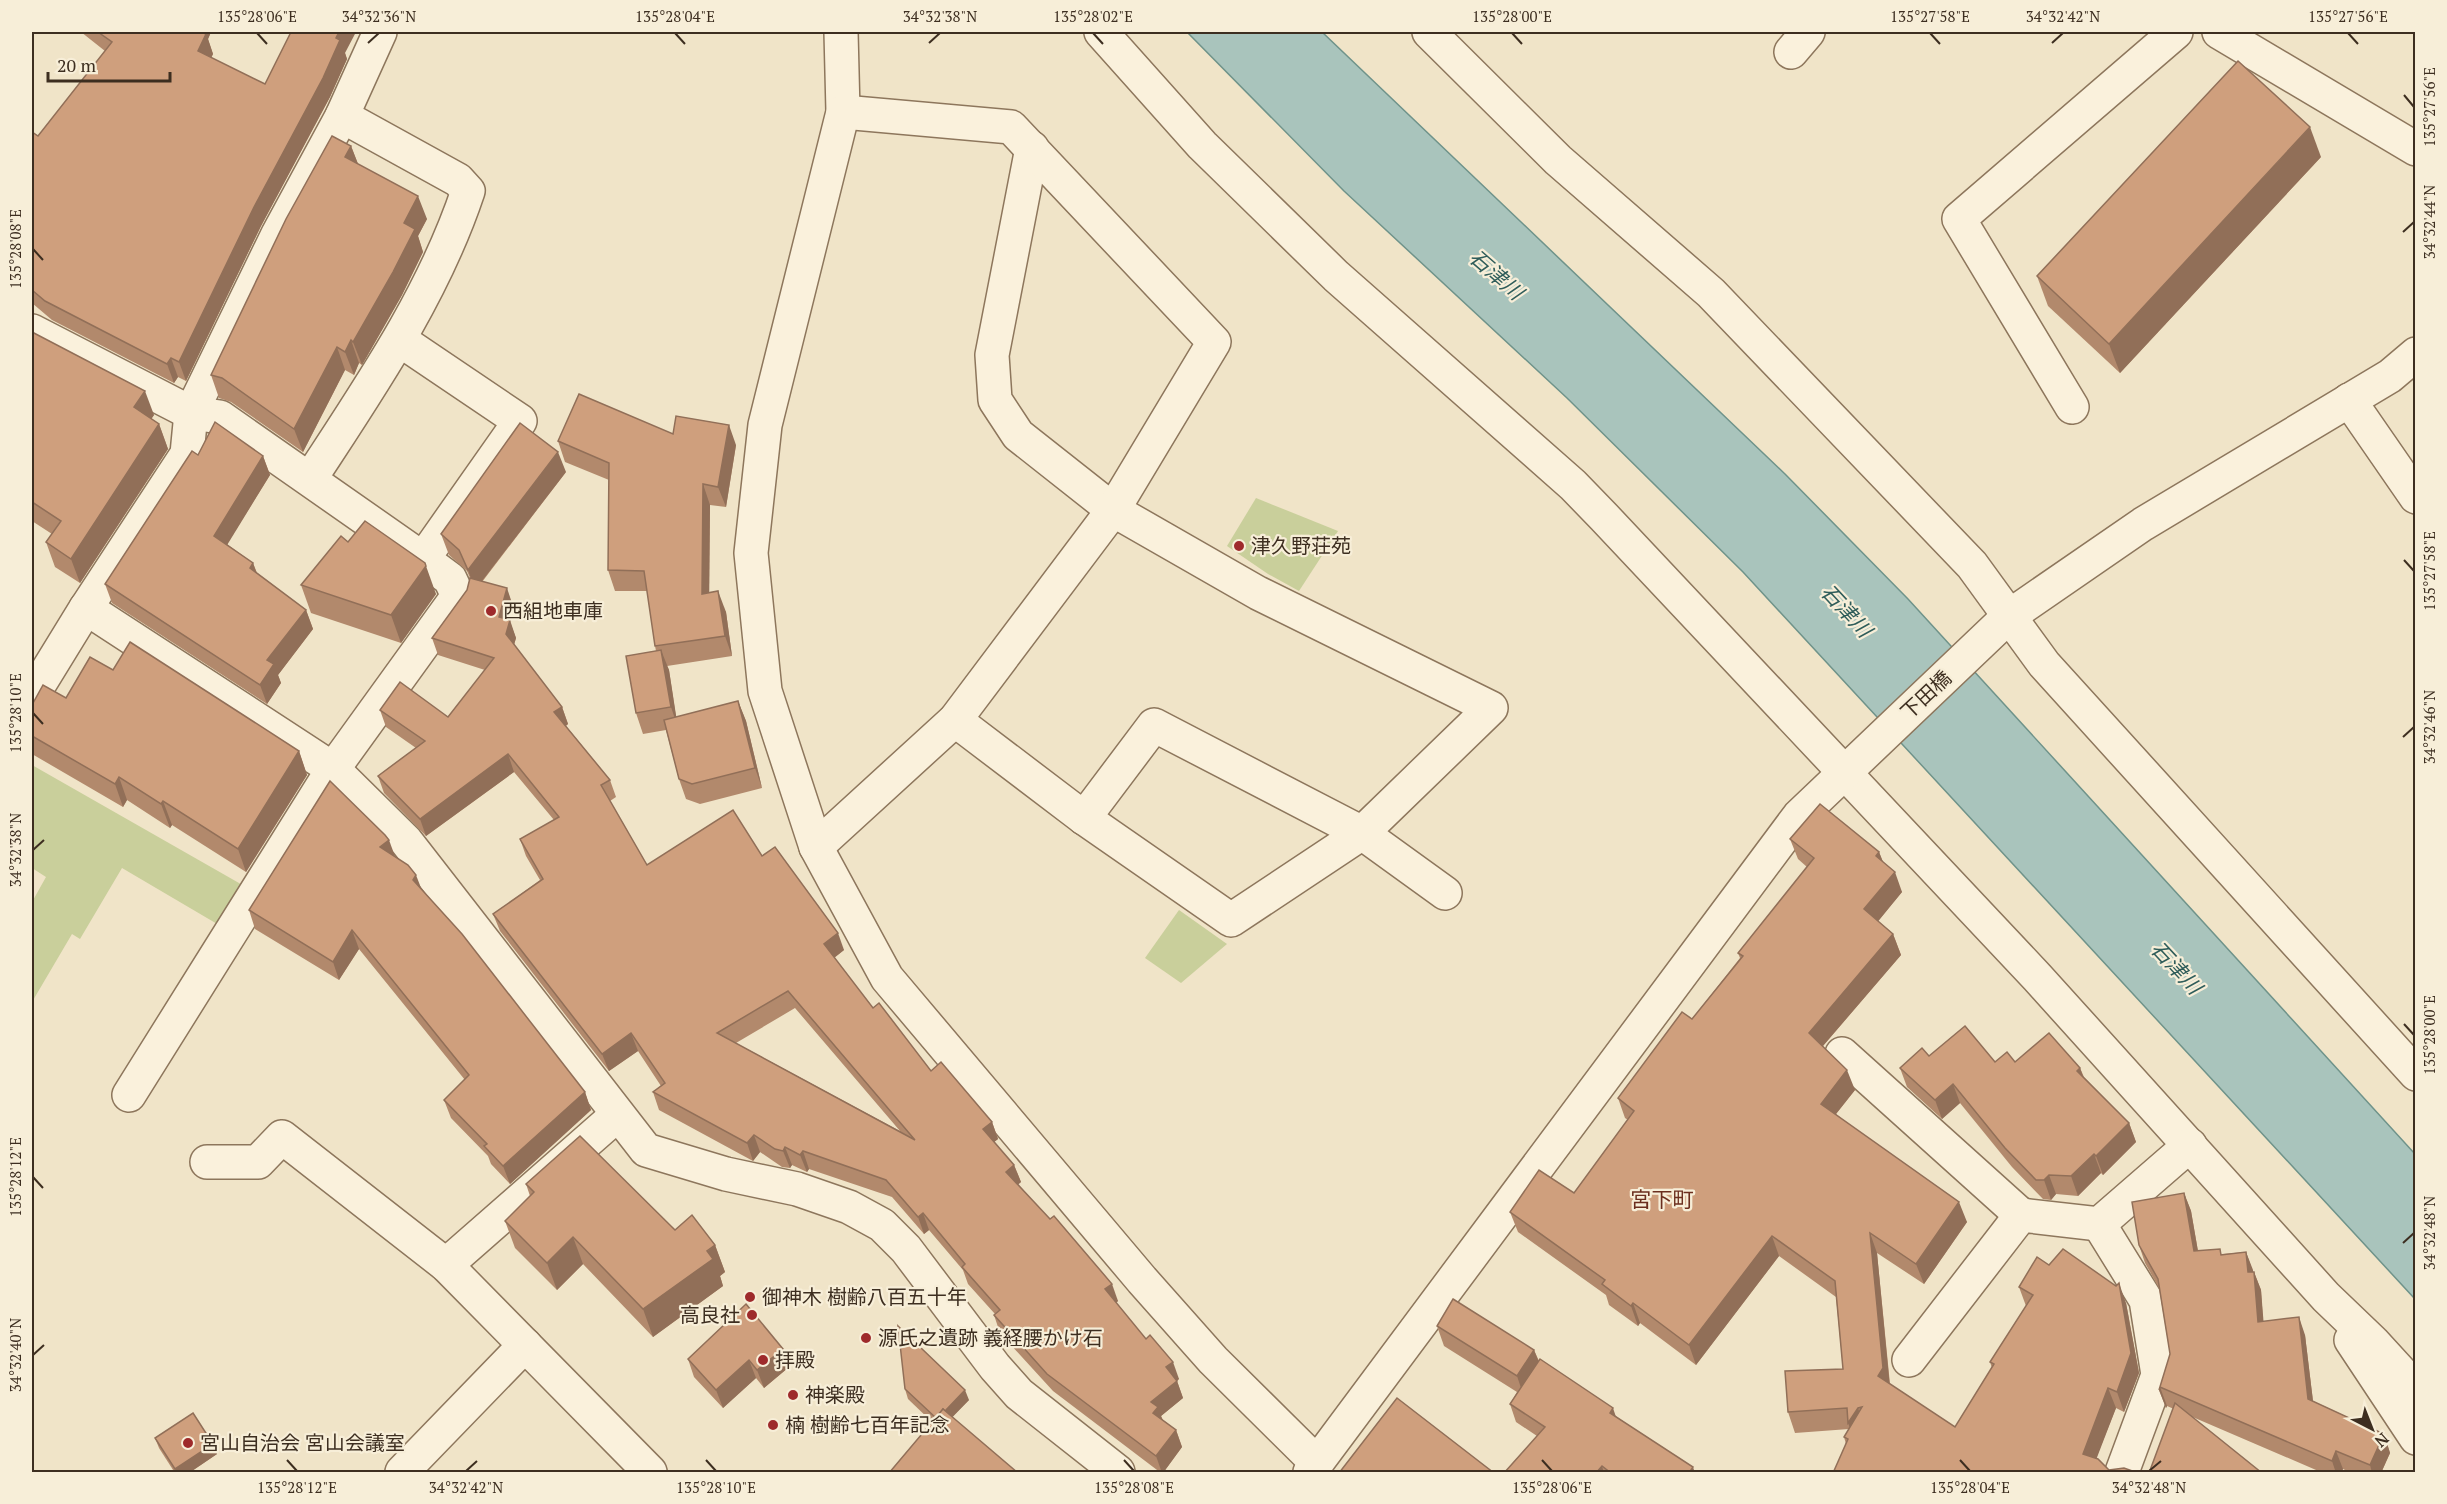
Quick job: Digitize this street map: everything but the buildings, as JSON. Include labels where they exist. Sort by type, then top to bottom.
[{"type":"street","points":[[32,696],[86,608],[187,454],[191,413],[278,234],[342,117],[380,32]]},
{"type":"street","points":[[841,32],[843,112],[765,425],[751,553],[765,691],[816,847],[887,978],[1142,1281],[1313,1468]]},
{"type":"street","points":[[1101,32],[1202,146],[1336,276],[1573,485],[2037,976],[2326,1297],[2373,1342],[2415,1389]]},
{"type":"street","points":[[1429,32],[1557,160],[1711,293],[1972,565],[2044,664],[2415,1074]]},
{"type":"street","points":[[2072,407],[1959,219],[2176,32]]},
{"type":"street","points":[[2219,32],[2415,149]]},
{"type":"street","points":[[816,847],[955,720],[1113,510],[1214,342],[1011,127],[843,112]]},
{"type":"street","points":[[310,480],[400,340],[455,232],[468,190],[459,180],[342,117]]},
{"type":"street","points":[[955,720],[1084,818],[1231,920],[1362,833],[1491,708],[1258,593],[1113,510],[1018,435],[995,400],[992,355],[1032,148]]},
{"type":"street","points":[[32,331],[191,413],[220,417],[423,558],[450,579],[458,596],[333,769],[129,1095]]},
{"type":"street","points":[[400,340],[520,421],[423,558]]},
{"type":"street","name":"下田橋","points":[[1313,1468],[1799,816],[2008,617],[2143,524],[2390,376],[2415,354]]},
{"type":"street","points":[[2349,400],[2415,497]]},
{"type":"street","points":[[86,608],[333,769],[406,841],[646,1150],[726,1174],[796,1190],[849,1207],[882,1225],[906,1249],[987,1358],[1020,1394],[1118,1473]]},
{"type":"street","points":[[1084,818],[1154,725],[1362,833],[1444,893]]},
{"type":"street","points":[[1842,1054],[2021,1215],[2099,1224],[2190,1145]]},
{"type":"street","points":[[446,1265],[617,1115]]},
{"type":"street","points":[[207,1162],[258,1162],[282,1137],[446,1265],[650,1473]]},
{"type":"street","points":[[1909,1360],[2021,1215]]},
{"type":"street","points":[[2099,1224],[2146,1300],[2158,1376],[2122,1473]]},
{"type":"street","points":[[2326,1297],[2361,1358],[2415,1438]]},
{"type":"street","points":[[402,1473],[525,1345]]},
{"type":"green space","points":[[1256,498],[1338,531],[1299,591],[1268,574],[1227,546]]},
{"type":"green space","points":[[32,765],[246,887],[224,928],[122,868],[80,939],[72,934],[32,1002],[32,902],[46,877],[32,868]]},
{"type":"green space","points":[[1179,910],[1227,944],[1181,983],[1145,958]]},
{"type":"water","name":"石津川","points":[[1187,32],[1322,32],[1785,474],[1908,599],[2415,1154],[2415,1299],[1743,572],[1567,398],[1344,191]]},
{"type":"place","name":"津久野荘苑","points":[[1239,546]]},
{"type":"place","name":"西組地車庫","points":[[491,611]]},
{"type":"place","name":"御神木 樹齢八百五十年","points":[[750,1297]]},
{"type":"place","name":"高良社","points":[[752,1315]]},
{"type":"place","name":"源氏之遺跡 義経腰かけ石","points":[[866,1338]]},
{"type":"place","name":"拝殿","points":[[763,1360]]},
{"type":"place","name":"神楽殿","points":[[793,1395]]},
{"type":"place","name":"楠 樹齢七百年記念","points":[[773,1425]]},
{"type":"place","name":"宮山自治会 宮山会議室","points":[[188,1443]]},
{"type":"district","name":"宮下町","points":[[1662,1200]]}]
